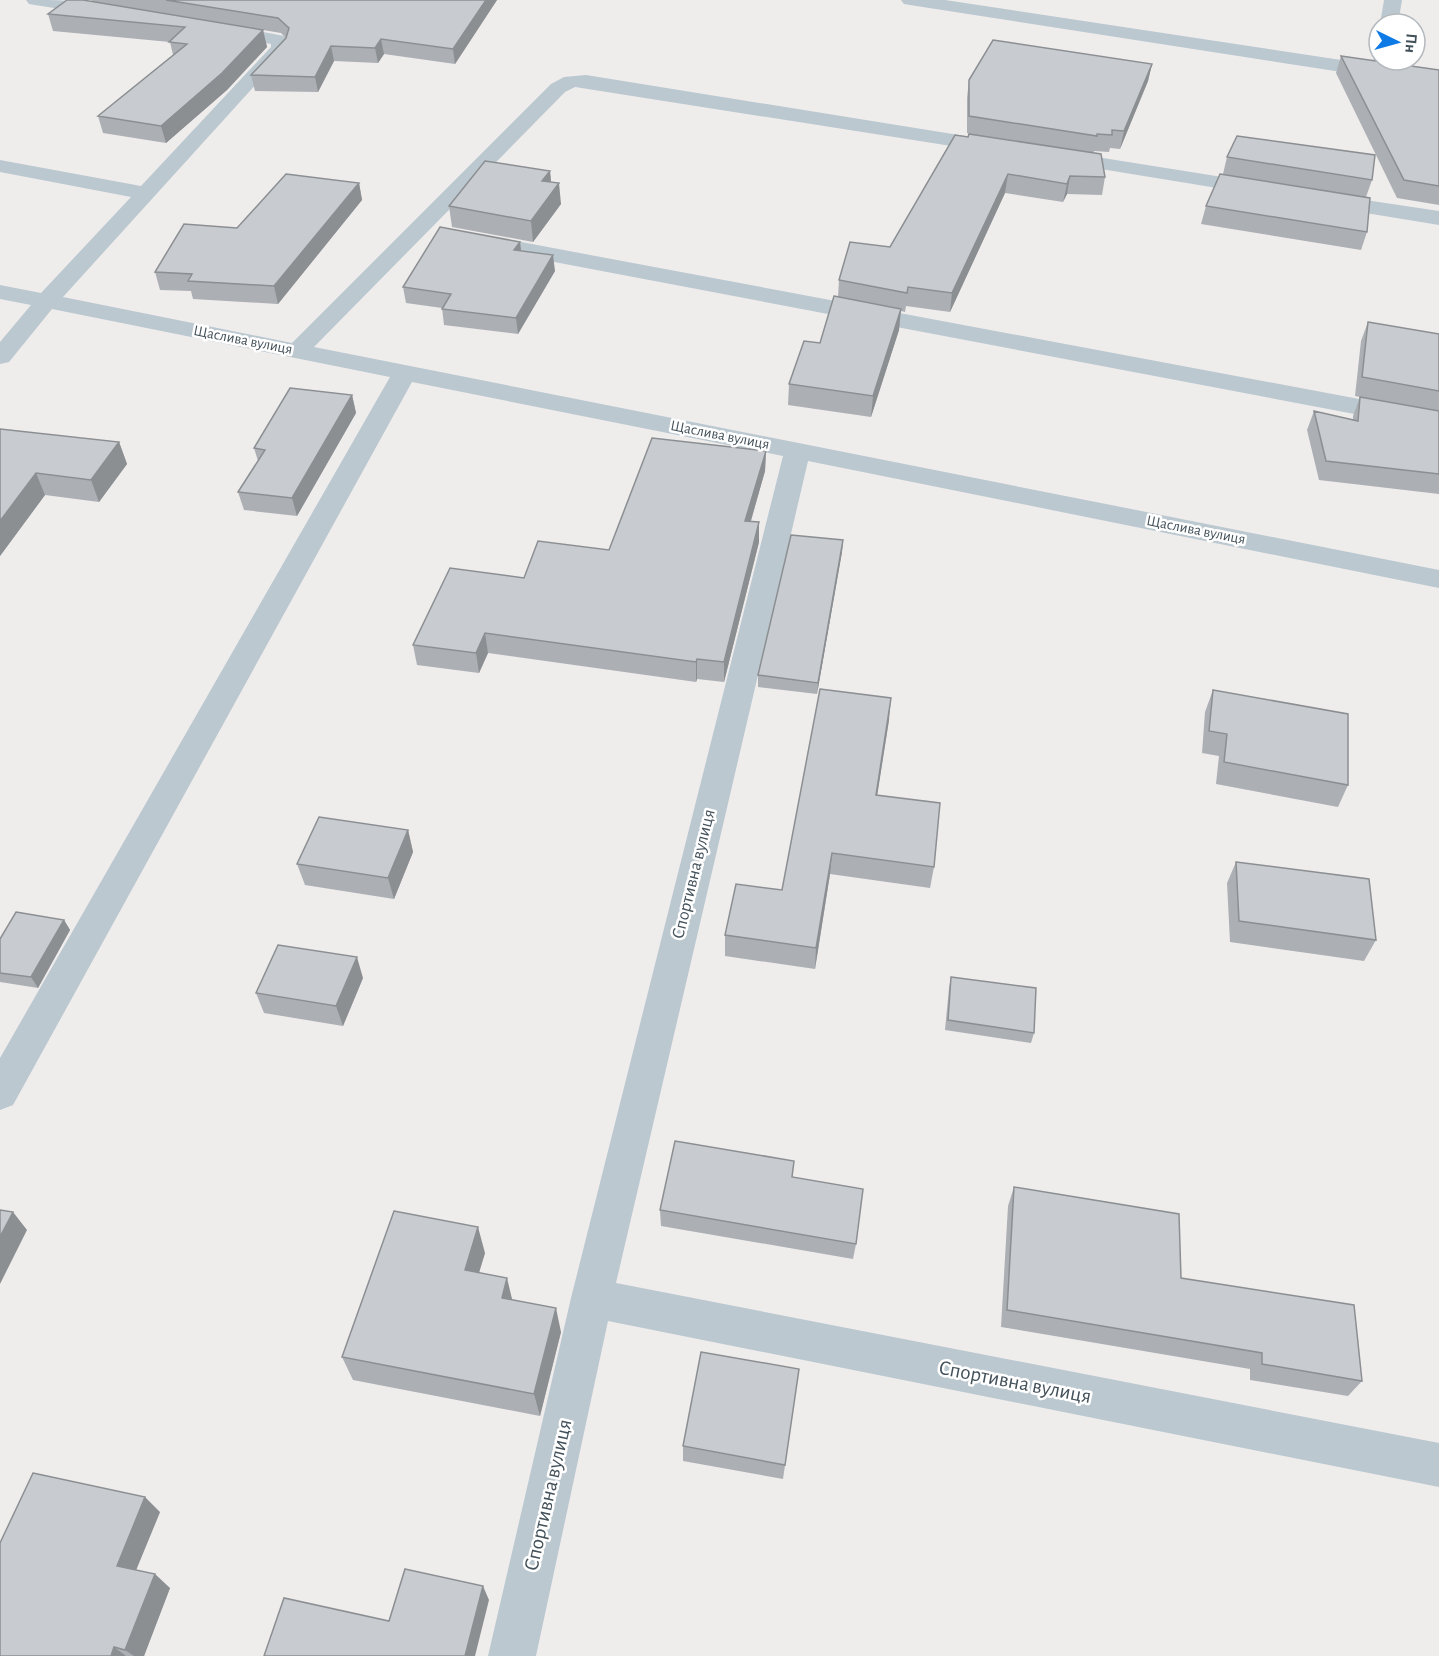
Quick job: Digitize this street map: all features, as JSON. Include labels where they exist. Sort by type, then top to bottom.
[{"type":"street","points":[[34,0],[128,15]]},
{"type":"street","points":[[910,0],[1360,69],[1367,68]]},
{"type":"street","points":[[0,357],[47,301],[280,48],[281,44],[277,40],[197,26]]},
{"type":"street","points":[[297,351],[558,88],[571,81],[586,81],[1013,149]]},
{"type":"street","points":[[1036,153],[1285,193]]},
{"type":"street","points":[[0,166],[146,193]]},
{"type":"street","points":[[1309,197],[1439,218]]},
{"type":"street","points":[[417,229],[1439,422]]},
{"type":"street","name":"Щаслива вулиця","points":[[0,292],[1439,579]]},
{"type":"street","points":[[0,1093],[405,372]]},
{"type":"street","name":"Спортивна вулиця","points":[[512,1656],[592,1298],[797,451]]},
{"type":"street","name":"Спортивна вулиця","points":[[592,1298],[1439,1465]]},
{"type":"building","points":[[67,0],[83,0],[263,30],[222,73],[161,126],[98,116],[187,44],[169,42],[185,27],[48,14]]},
{"type":"building","points":[[166,0],[486,0],[453,49],[381,39],[375,48],[331,46],[315,77],[251,75],[286,38],[289,28],[278,18]]},
{"type":"building","points":[[993,40],[1152,64],[1124,131],[1112,130],[1112,135],[1097,134],[1097,136],[969,116],[969,80]]},
{"type":"building","points":[[1341,56],[1367,60],[1367,72],[1427,72],[1427,68],[1439,70],[1439,186],[1404,180]]},
{"type":"building","points":[[969,134],[1101,154],[1105,177],[1070,176],[1067,184],[1008,174],[952,293],[908,287],[907,293],[839,280],[850,242],[890,247],[955,135],[968,137]]},
{"type":"building","points":[[1237,136],[1375,155],[1372,180],[1227,157]]},
{"type":"building","points":[[485,161],[550,171],[542,181],[559,183],[531,221],[449,206]]},
{"type":"building","points":[[286,174],[359,183],[274,286],[188,281],[192,274],[155,272],[184,224],[237,228]]},
{"type":"building","points":[[1220,174],[1370,198],[1367,232],[1206,206]]},
{"type":"building","points":[[440,227],[520,242],[514,250],[553,255],[516,318],[442,309],[451,294],[403,287]]},
{"type":"building","points":[[834,296],[901,309],[873,396],[789,384],[804,341],[820,343]]},
{"type":"building","points":[[1368,322],[1439,334],[1439,391],[1362,377]]},
{"type":"building","points":[[290,388],[352,395],[292,498],[238,492],[265,450],[254,448]]},
{"type":"building","points":[[1360,397],[1439,411],[1439,474],[1326,461],[1314,411],[1358,421]]},
{"type":"building","points":[[0,429],[119,442],[91,480],[36,473],[0,521]]},
{"type":"building","points":[[652,438],[766,451],[745,521],[759,522],[724,662],[697,659],[696,662],[485,633],[476,653],[413,645],[450,568],[524,578],[538,541],[609,550]]},
{"type":"building","points":[[791,535],[843,540],[818,683],[758,675]]},
{"type":"building","points":[[820,689],[891,698],[876,795],[940,803],[934,867],[832,853],[816,948],[725,935],[736,884],[782,890]]},
{"type":"building","points":[[1213,690],[1348,714],[1348,785],[1224,762],[1227,734],[1209,731]]},
{"type":"building","points":[[319,817],[408,830],[388,878],[297,864]]},
{"type":"building","points":[[1236,862],[1369,879],[1376,940],[1239,921]]},
{"type":"building","points":[[16,912],[64,920],[31,977],[0,973],[0,939]]},
{"type":"building","points":[[278,945],[357,957],[336,1006],[256,993]]},
{"type":"building","points":[[951,977],[1036,988],[1034,1033],[948,1020]]},
{"type":"building","points":[[675,1141],[794,1161],[792,1177],[863,1189],[856,1244],[660,1210]]},
{"type":"building","points":[[1014,1187],[1179,1214],[1181,1278],[1354,1305],[1362,1381],[1262,1364],[1262,1353],[1007,1310]]},
{"type":"building","points":[[0,1210],[13,1212],[0,1237]]},
{"type":"building","points":[[394,1211],[478,1227],[465,1270],[507,1278],[502,1298],[556,1308],[534,1394],[342,1357]]},
{"type":"building","points":[[701,1352],[799,1369],[785,1465],[683,1446]]},
{"type":"building","points":[[33,1473],[145,1497],[117,1566],[155,1574],[125,1650],[114,1647],[111,1656],[0,1656],[0,1543]]},
{"type":"building","points":[[405,1569],[483,1586],[465,1656],[264,1656],[284,1598],[389,1621]]}]
